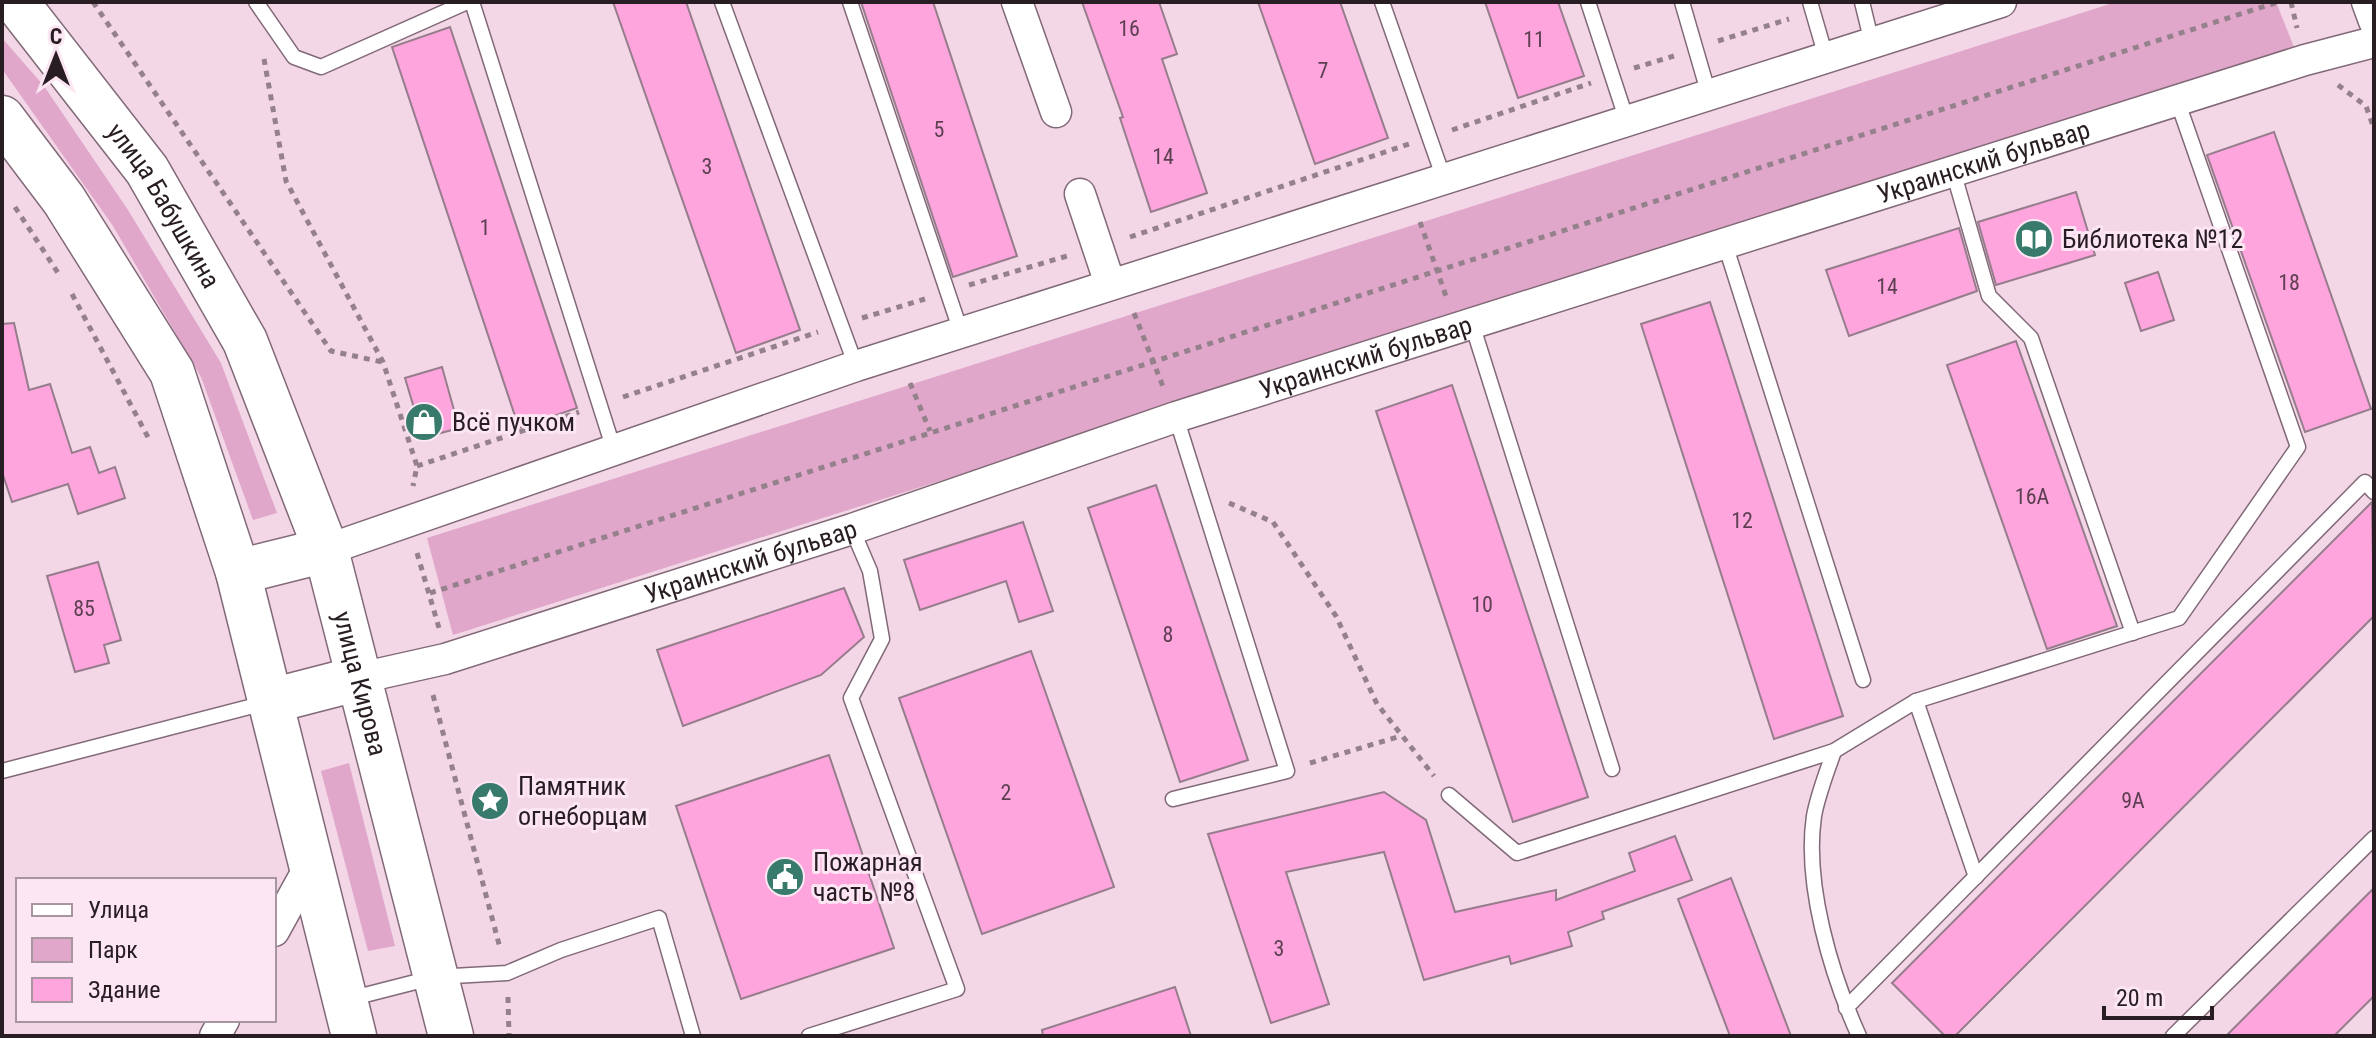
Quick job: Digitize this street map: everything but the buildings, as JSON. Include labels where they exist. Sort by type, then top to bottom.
[{"type":"main road","name":"улица Бабушкина","points":[[16,2],[147,170],[245,341]]},
{"type":"main road","points":[[2,118],[64,200],[172,372],[238,572],[350,1018]]},
{"type":"main road","name":"улица Кирова","points":[[245,341],[326,550],[451,1036]]},
{"type":"main road","points":[[238,572],[326,550]]},
{"type":"main road","points":[[271,701],[360,678]]},
{"type":"street","points":[[1017,2],[1056,112]]},
{"type":"street","points":[[326,550],[856,366],[2001,2]]},
{"type":"street","points":[[2367,2],[2374,21]]},
{"type":"street","name":"Украинский бульвар","points":[[360,678],[445,659],[852,529],[1176,417],[2177,100],[2374,42]]},
{"type":"street","points":[[1080,194],[1116,283]]},
{"type":"street","points":[[276,927],[311,864]]},
{"type":"lane","points":[[256,2],[294,57],[321,67],[470,2],[614,450]]},
{"type":"lane","points":[[722,2],[856,366]]},
{"type":"lane","points":[[850,2],[961,332]]},
{"type":"lane","points":[[1382,2],[1444,179]]},
{"type":"lane","points":[[1588,2],[1627,121]]},
{"type":"lane","points":[[1682,2],[1709,95]]},
{"type":"lane","points":[[1810,2],[1826,57]]},
{"type":"lane","points":[[1862,2],[1872,43]]},
{"type":"lane","points":[[1449,795],[1517,853],[1834,751],[1916,701],[2179,618],[2298,447],[2177,100]]},
{"type":"lane","points":[[1953,171],[1989,296],[2031,338],[2133,633]]},
{"type":"lane","points":[[1725,244],[1863,680]]},
{"type":"lane","points":[[1464,326],[1612,769]]},
{"type":"lane","points":[[1173,799],[1287,771],[1176,417]]},
{"type":"lane","points":[[1846,1008],[2365,482],[2374,492]]},
{"type":"lane","points":[[809,1036],[957,989],[851,698],[882,639],[870,571],[852,529]]},
{"type":"lane","points":[[2,771],[271,701]]},
{"type":"lane","points":[[1916,701],[1976,877]]},
{"type":"lane","points":[[1834,751],[1814,816],[1813,889],[1846,1008],[1859,1036]]},
{"type":"lane","points":[[2173,1036],[2374,838]]},
{"type":"lane","points":[[350,1018],[435,977],[507,973],[561,950],[659,918],[693,1036]]},
{"type":"path","points":[[93,2],[331,351],[383,362]]},
{"type":"path","points":[[430,593],[1437,268],[2278,2]]},
{"type":"path","points":[[1395,149],[1437,268],[1464,326]]},
{"type":"path","points":[[11,200],[62,278]]},
{"type":"path","points":[[1116,283],[1176,417]]},
{"type":"path","points":[[70,291],[151,443]]},
{"type":"path","points":[[1198,489],[1273,522],[1336,616],[1377,704],[1449,795]]},
{"type":"path","points":[[1287,771],[1401,736]]},
{"type":"green space","points":[[2116,2],[2276,2],[2296,52],[453,635],[427,538]]},
{"type":"green space","points":[[2,38],[44,86],[128,210],[221,363],[277,513],[253,520],[201,377],[113,226],[2,69]]},
{"type":"green space","points":[[349,763],[395,946],[368,951],[321,771]]},
{"type":"place","name":"Библиотека №12","points":[[2034,239]]},
{"type":"place","name":"Всё пучком","points":[[424,422]]},
{"type":"place","name":"Памятник огнеборцам","points":[[490,801]]},
{"type":"place","name":"Пожарная часть №8","points":[[785,877]]}]
